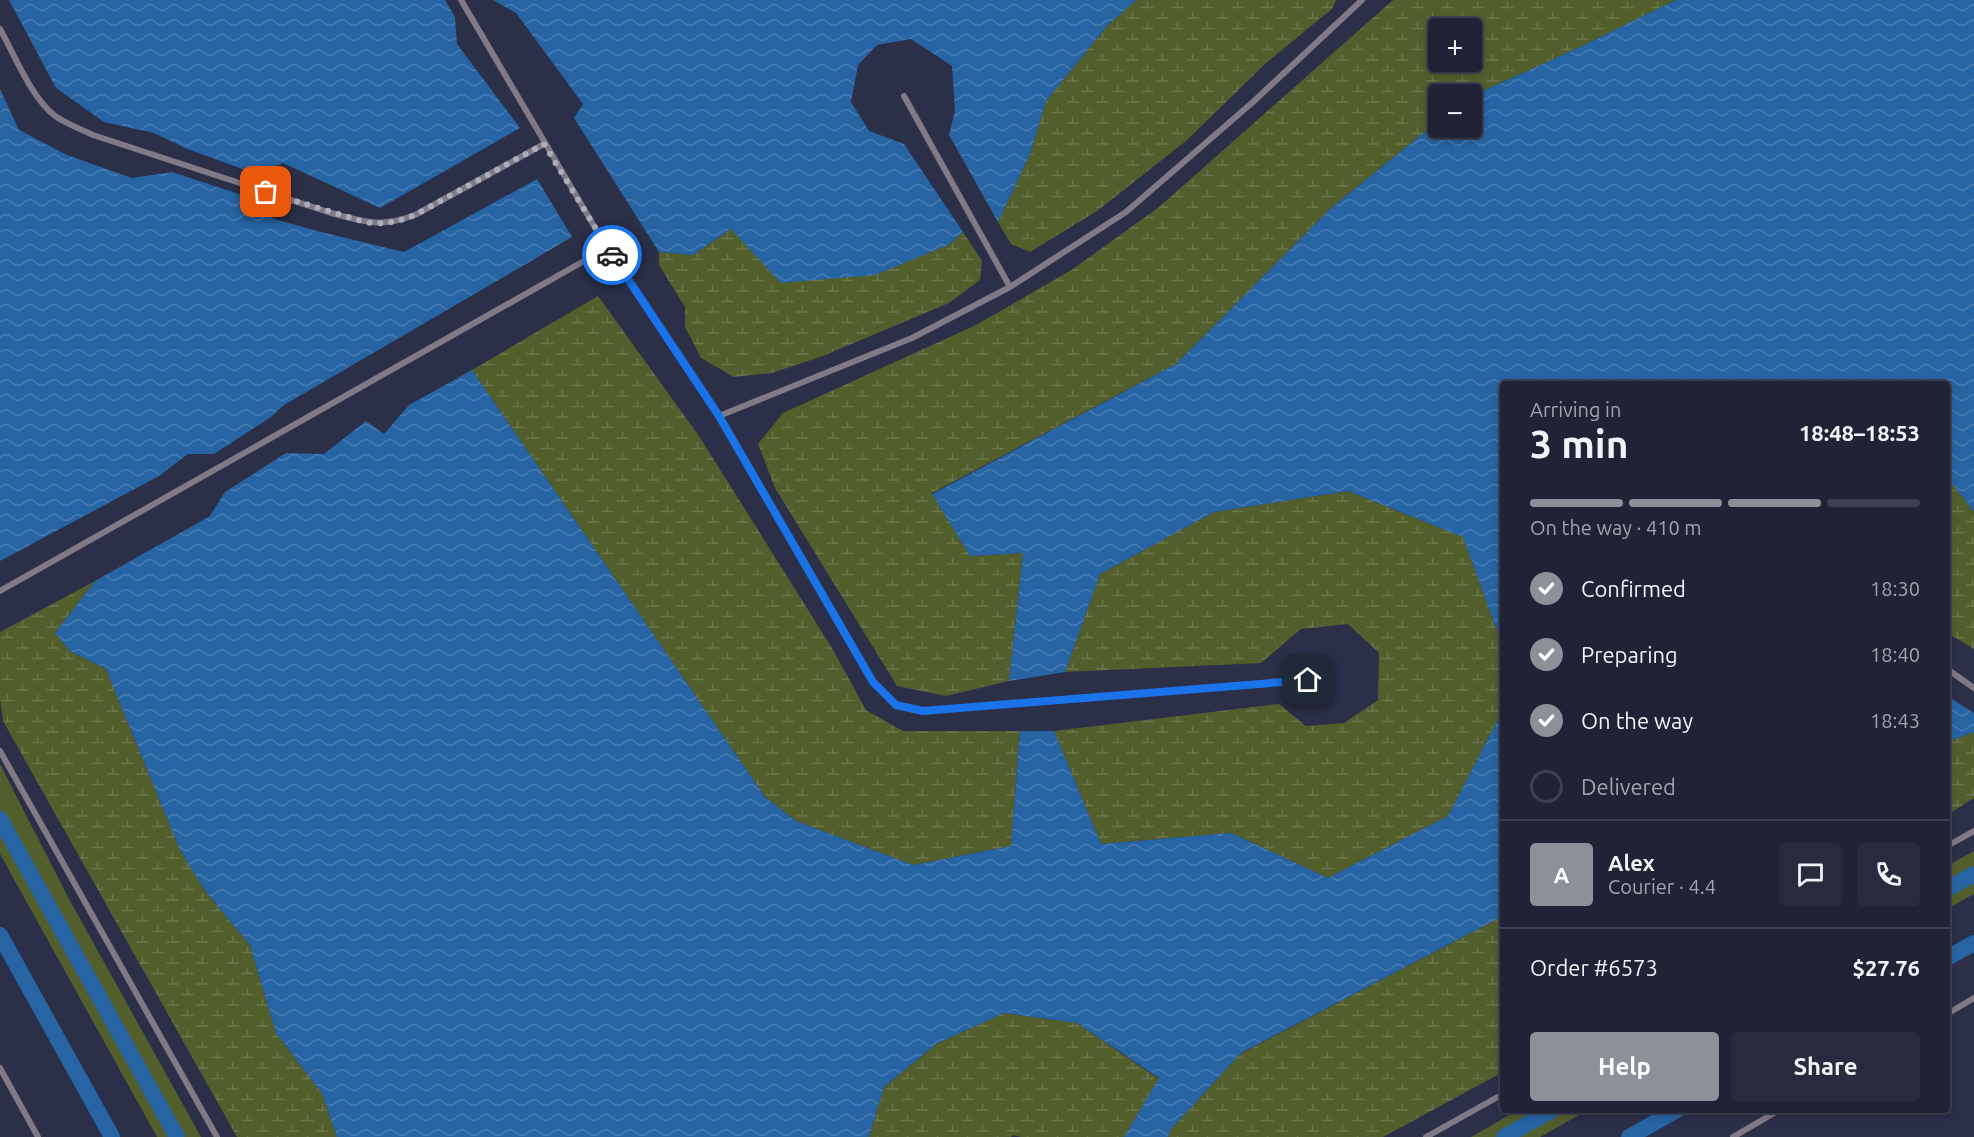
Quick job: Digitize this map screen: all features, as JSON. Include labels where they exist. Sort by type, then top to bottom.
[{"type":"lane","points":[[460,0],[607,248],[719,416],[873,682],[896,705],[923,711],[1308,680]]},
{"type":"lane","points":[[719,416],[912,338],[1010,287],[1126,212],[1253,102],[1362,0]]},
{"type":"lane","points":[[0,29],[38,97],[56,116],[71,125],[93,135],[365,222],[396,222],[415,215],[544,144]]},
{"type":"lane","points":[[904,96],[1010,287]]},
{"type":"lane","points":[[0,591],[607,248]]},
{"type":"lane","points":[[1950,671],[1974,688]]},
{"type":"lane","points":[[0,751],[217,1137]]},
{"type":"lane","points":[[1950,844],[1974,831]]},
{"type":"lane","points":[[1950,1012],[1974,998]]},
{"type":"lane","points":[[0,1068],[38,1137]]},
{"type":"lane","points":[[1425,1137],[1500,1096]]},
{"type":"lane","points":[[1733,1137],[1774,1113]]},
{"type":"green space","points":[[1136,0],[1336,0],[1332,9],[1266,63],[1186,141],[1097,211],[1030,252],[1011,244],[998,222],[1030,154],[1046,101],[1107,26]]},
{"type":"green space","points":[[1393,0],[1676,0],[1482,91],[1482,84],[1428,84],[1428,129],[1330,209],[1176,364],[932,493],[970,556],[1023,553],[1009,681],[946,696],[897,686],[775,488],[758,444],[783,413],[976,325],[1073,269],[1159,207]]},
{"type":"green space","points":[[731,229],[948,245],[963,232],[982,261],[980,280],[949,303],[823,356],[772,373],[734,377],[701,358],[685,327],[685,307],[659,265],[659,252],[693,255]]},
{"type":"green space","points":[[598,296],[699,436],[832,648],[866,710],[903,731],[1020,731],[1011,846],[913,865],[796,821],[765,797],[472,370]]},
{"type":"green space","points":[[1950,481],[1974,512],[1974,649],[1950,635]]},
{"type":"green space","points":[[1348,491],[1463,537],[1500,639],[1500,716],[1448,816],[1328,878],[1231,833],[1101,844],[1054,731],[1279,704],[1306,726],[1344,723],[1378,700],[1379,653],[1348,624],[1301,629],[1261,663],[1065,672],[1100,574],[1214,512]]},
{"type":"green space","points":[[95,581],[55,633],[70,651],[106,669],[180,850],[206,892],[250,945],[276,1033],[322,1093],[337,1137],[237,1137],[3,721],[0,699],[0,632]]},
{"type":"green space","points":[[1974,732],[1974,798],[1950,813],[1950,741]]},
{"type":"green space","points":[[0,764],[69,899],[201,1137],[157,1137],[0,854]]},
{"type":"green space","points":[[1974,851],[1974,894],[1950,907],[1950,864]]},
{"type":"green space","points":[[1500,918],[1500,1074],[1383,1137],[1168,1137],[1171,1129],[1240,1054]]},
{"type":"green space","points":[[1004,1013],[1077,1023],[1159,1079],[1124,1137],[1021,1137],[1013,1135],[1011,1137],[869,1137],[884,1087],[936,1044]]},
{"type":"green space","points":[[1513,1113],[1583,1113],[1540,1137],[1471,1137]]},
{"type":"water","points":[[9,0],[445,0],[455,17],[457,44],[520,128],[380,208],[283,163],[256,174],[185,148],[154,133],[104,122],[56,88]]},
{"type":"water","points":[[493,0],[1136,0],[1107,26],[1046,101],[1030,154],[998,222],[949,135],[955,111],[952,66],[911,39],[877,45],[858,65],[851,102],[869,131],[904,144],[963,232],[948,245],[875,275],[781,283],[731,229],[693,255],[659,252],[574,118],[583,104],[516,13]]},
{"type":"water","points":[[1676,0],[1974,0],[1974,512],[1950,481],[1950,381],[1500,381],[1500,639],[1463,537],[1348,491],[1214,512],[1100,574],[1065,672],[1009,681],[1023,553],[970,556],[932,494],[1176,364],[1330,209],[1428,129],[1428,138],[1482,138],[1482,91]]},
{"type":"water","points":[[0,89],[19,130],[67,155],[132,178],[172,172],[248,197],[274,219],[321,232],[404,252],[537,179],[572,237],[284,405],[271,417],[214,454],[188,454],[159,476],[0,561]]},
{"type":"water","points":[[472,370],[765,797],[796,821],[913,865],[1011,846],[1020,731],[1054,731],[1101,844],[1231,833],[1328,878],[1448,816],[1500,716],[1500,918],[1241,1053],[1171,1129],[1168,1137],[1124,1137],[1159,1078],[1077,1023],[1004,1013],[936,1044],[884,1087],[869,1137],[337,1137],[322,1093],[276,1033],[250,945],[206,892],[180,850],[106,669],[70,651],[55,633],[95,581],[210,516],[225,492],[286,453],[324,454],[366,421],[384,434],[409,405]]},
{"type":"water","points":[[1950,698],[1974,713],[1974,732],[1950,741]]},
{"type":"waterway","points":[[0,819],[177,1137]]},
{"type":"waterway","points":[[1950,887],[1974,874]]},
{"type":"waterway","points":[[0,935],[112,1137]]},
{"type":"waterway","points":[[1950,956],[1974,943]]},
{"type":"waterway","points":[[1504,1137],[1547,1113]]},
{"type":"waterway","points":[[1629,1137],[1672,1113]]},
{"type":"way so far","points":[[266,192],[365,222],[396,222],[415,215],[544,144],[612,255]]},
{"type":"route","points":[[612,255],[719,416],[873,682],[896,705],[923,711],[1308,680]]}]
